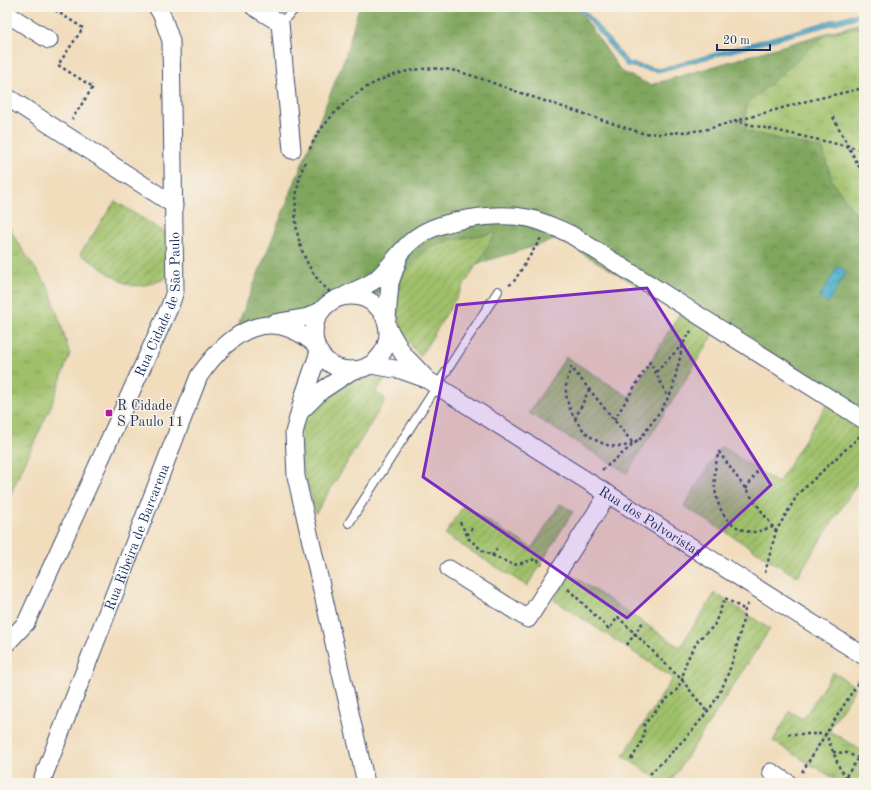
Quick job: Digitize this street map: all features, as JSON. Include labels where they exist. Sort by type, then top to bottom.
[{"type":"street","name":"Rua Cidade de São Paulo","points":[[7,643],[26,623],[170,306],[175,284],[171,41],[162,15],[157,7]]},
{"type":"street","points":[[254,7],[280,23],[292,150]]},
{"type":"street","points":[[7,14],[49,40]]},
{"type":"street","points":[[7,97],[174,205]]},
{"type":"street","points":[[366,783],[296,476],[294,433],[318,349],[314,327],[322,310],[341,297],[375,280],[413,240],[430,229],[485,216],[528,218],[549,224],[570,234],[864,420]]},
{"type":"street","points":[[298,415],[321,391],[353,370],[371,365],[385,350],[388,340],[388,298],[393,271],[403,250]]},
{"type":"street","points":[[341,297],[358,295],[370,300],[380,308],[388,324]]},
{"type":"street","name":"Rua Ribeira de Barcarena","points":[[41,783],[199,376],[208,363],[232,339],[248,329],[308,316],[322,310]]},
{"type":"street","name":"Rua Ribeira de Barcarena","points":[[270,324],[278,324],[303,334],[318,349]]},
{"type":"street","name":"Rua dos Polvoristas","points":[[388,324],[403,354],[432,382]]},
{"type":"street","points":[[318,349],[334,366],[353,370]]},
{"type":"street","name":"Rua dos Polvoristas","points":[[371,365],[401,370],[432,382],[864,656]]},
{"type":"street","points":[[449,569],[528,619],[608,494]]},
{"type":"street","points":[[771,772],[793,780]]},
{"type":"lane","points":[[280,23],[297,7]]},
{"type":"lane","points":[[349,523],[432,382],[498,291]]},
{"type":"path","points":[[50,7],[83,28],[58,65],[93,87],[63,134]]},
{"type":"path","points":[[308,153],[314,138],[325,124],[353,96],[372,83],[395,74],[415,71],[454,70],[642,133],[660,134],[704,130],[733,121],[864,88]]},
{"type":"path","points":[[833,117],[864,176]]},
{"type":"path","points":[[733,121],[864,150]]},
{"type":"path","points":[[306,160],[298,182],[296,202],[298,238],[303,254],[311,271],[326,289],[341,297]]},
{"type":"path","points":[[498,291],[513,283],[549,224]]},
{"type":"path","points":[[656,372],[683,344],[700,317]]},
{"type":"path","points":[[587,481],[616,461],[640,439],[672,391],[683,344]]},
{"type":"path","points":[[614,420],[650,362],[668,397]]},
{"type":"path","points":[[632,442],[571,367],[566,391],[577,425],[589,436],[606,444],[623,446],[640,439]]},
{"type":"path","points":[[575,420],[589,390]]},
{"type":"path","points":[[773,527],[760,531],[746,532],[732,522],[718,505],[714,480],[715,464],[719,452],[776,531]]},
{"type":"path","points":[[746,489],[758,470]]},
{"type":"path","points":[[460,522],[467,535],[483,551],[492,556],[514,565],[536,559],[609,630],[618,617],[682,680],[707,712]]},
{"type":"path","points":[[467,535],[472,528]]},
{"type":"path","points":[[492,556],[498,546]]},
{"type":"path","points":[[631,760],[640,746],[644,735],[644,725],[649,717],[676,691],[682,680],[685,665],[691,652],[699,639],[714,626],[725,598],[745,610]]},
{"type":"path","points":[[627,645],[643,622]]},
{"type":"path","points":[[793,780],[826,734],[864,673]]},
{"type":"path","points":[[788,734],[826,734]]},
{"type":"path","points":[[826,734],[840,769],[852,783]]},
{"type":"path","points":[[833,752],[847,753],[864,761]]},
{"type":"path","points":[[846,776],[859,758]]},
{"type":"highlighted area","points":[[647,288],[771,485],[627,618],[423,477],[457,305]]},
{"type":"green space","points":[[359,7],[577,7],[621,71],[650,85],[864,22],[864,27],[828,33],[746,106],[746,131],[823,149],[832,181],[864,226],[864,418],[558,239],[232,339],[345,57]]},
{"type":"green space","points":[[864,27],[864,226],[832,181],[823,149],[746,131],[746,105],[828,33]]},
{"type":"green space","points":[[115,201],[169,235],[169,277],[137,286],[127,284],[80,254]]},
{"type":"green space","points":[[7,221],[16,240],[50,290],[70,354],[51,406],[7,502]]},
{"type":"green space","points":[[496,233],[420,357],[404,336],[396,310],[402,275],[428,248],[451,240]]},
{"type":"green space","points":[[681,311],[715,332],[627,473],[529,413],[566,357],[629,397]]},
{"type":"green space","points":[[390,374],[375,392],[386,399],[316,513],[300,460],[302,421],[321,399],[357,378]]},
{"type":"green space","points":[[830,399],[864,420],[864,473],[797,577],[684,506],[721,446],[778,483]]},
{"type":"green space","points":[[560,504],[573,511],[527,586],[445,535],[463,506],[532,548]]},
{"type":"green space","points":[[570,574],[680,647],[715,593],[770,629],[670,783],[663,783],[623,756],[673,678],[554,600]]},
{"type":"green space","points":[[833,672],[856,687],[808,763],[773,741],[790,711],[803,719]]},
{"type":"green space","points":[[828,730],[864,752],[864,783],[842,783],[808,763]]},
{"type":"water","points":[[578,7],[582,7],[628,62],[659,69],[864,11],[864,16],[658,72],[626,66]]},
{"type":"water","points":[[838,266],[846,272],[828,303],[819,298]]},
{"type":"place","name":"R Cidade S Paulo 11","points":[[109,413]]}]
